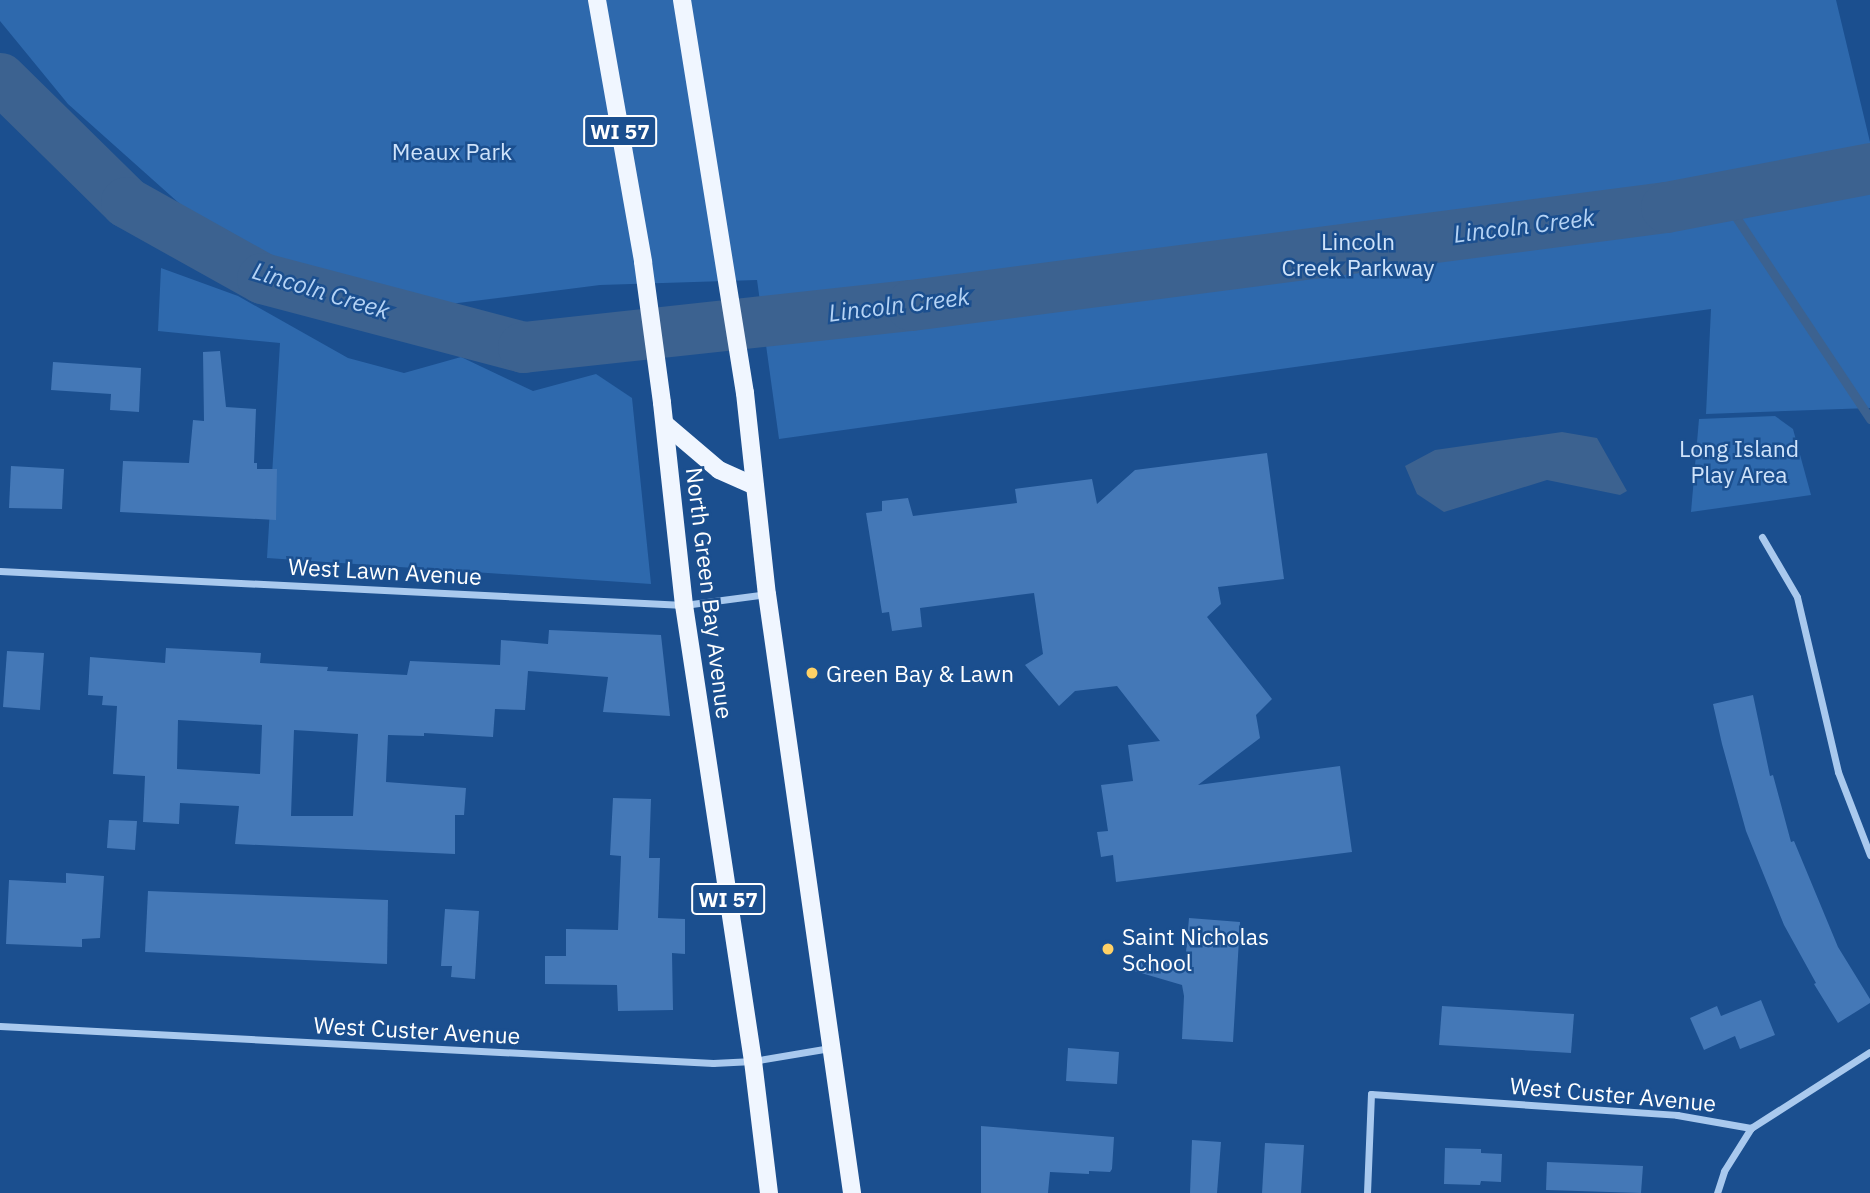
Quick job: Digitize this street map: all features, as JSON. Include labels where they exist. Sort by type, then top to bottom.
[{"type":"main road","name":"North Green Bay Avenue","points":[[597,0],[643,262],[665,424],[684,606],[753,1061],[769,1193]]},
{"type":"main road","points":[[681,0],[745,393],[767,594],[852,1193]]},
{"type":"main road","points":[[665,424],[719,470],[755,486]]},
{"type":"street","points":[[1762,537],[1797,597],[1838,772],[1870,855]]},
{"type":"street","name":"West Lawn Avenue","points":[[0,570],[684,606],[767,594]]},
{"type":"street","name":"West Custer Avenue","points":[[0,1026],[518,1055],[713,1063],[753,1061],[831,1048]]},
{"type":"street","points":[[1717,1193],[1724,1171],[1751,1128],[1870,1052]]},
{"type":"street","name":"West Custer Avenue","points":[[1367,1193],[1371,1094],[1677,1115],[1751,1128]]},
{"type":"green space","name":"Meaux Park","points":[[0,0],[1836,0],[1870,142],[1870,408],[1706,414],[1711,309],[779,439],[757,280],[600,285],[450,304],[339,289],[208,229],[68,104],[0,21]]},
{"type":"green space","points":[[161,268],[238,296],[348,358],[404,373],[461,357],[533,391],[596,374],[632,398],[651,584],[267,558],[280,343],[158,331]]},
{"type":"green space","name":"Long Island Play Area","points":[[1775,416],[1793,429],[1811,495],[1691,512],[1699,419]]},
{"type":"shaded area","points":[[1562,432],[1597,438],[1627,491],[1620,495],[1547,480],[1444,512],[1417,494],[1405,466],[1435,450]]},
{"type":"building","points":[[220,351],[226,407],[256,409],[254,463],[257,463],[257,469],[277,469],[276,520],[120,512],[123,461],[189,463],[193,420],[204,421],[203,352]]},
{"type":"building","points":[[53,362],[141,368],[139,412],[110,410],[111,394],[51,390]]},
{"type":"building","points":[[1267,453],[1284,579],[1218,587],[1221,604],[1207,617],[1272,699],[1256,715],[1260,738],[1198,785],[1340,766],[1352,852],[1116,882],[1113,855],[1101,857],[1097,832],[1108,831],[1101,785],[1133,781],[1128,745],[1160,741],[1117,686],[1075,691],[1059,706],[1025,665],[1043,654],[1034,593],[920,608],[922,627],[892,631],[889,612],[882,613],[866,513],[882,511],[882,501],[908,498],[913,516],[1017,503],[1015,489],[1092,479],[1097,504],[1135,470]]},
{"type":"building","points":[[11,466],[64,469],[62,509],[9,508]]},
{"type":"building","points":[[549,630],[661,635],[670,716],[603,712],[608,677],[528,671],[525,710],[495,709],[493,737],[424,733],[424,736],[388,735],[386,782],[466,788],[464,815],[455,815],[455,854],[235,844],[239,806],[180,803],[179,824],[143,822],[145,776],[113,774],[117,706],[102,705],[103,696],[88,695],[90,657],[165,663],[166,648],[261,653],[260,663],[328,667],[327,671],[407,675],[410,661],[500,665],[501,640],[548,644]],"holes":[[[178,720],[262,725],[260,774],[177,769]],[[294,730],[358,734],[353,816],[291,816]]]},
{"type":"building","points":[[7,651],[44,653],[40,710],[3,707]]},
{"type":"building","points":[[1753,695],[1770,776],[1773,775],[1791,842],[1794,841],[1838,947],[1870,999],[1870,1003],[1838,1023],[1814,984],[1816,983],[1784,925],[1746,831],[1722,744],[1713,704]]},
{"type":"building","points":[[613,798],[651,799],[649,858],[660,858],[658,918],[685,919],[685,954],[672,953],[673,1010],[618,1011],[617,985],[545,984],[545,956],[566,956],[566,929],[618,930],[621,856],[610,855]]},
{"type":"building","points":[[109,820],[137,821],[135,850],[107,848]]},
{"type":"building","points":[[66,873],[104,876],[100,938],[82,939],[82,947],[6,944],[9,880],[66,883]]},
{"type":"building","points":[[148,891],[388,900],[387,964],[145,952]]},
{"type":"building","points":[[445,909],[479,911],[475,979],[451,977],[452,966],[441,966]]},
{"type":"building","points":[[1189,918],[1240,922],[1233,1042],[1182,1039],[1182,985],[1131,970],[1133,961],[1185,964]]},
{"type":"building","points":[[1761,1000],[1775,1035],[1740,1049],[1735,1036],[1704,1050],[1690,1018],[1717,1006],[1721,1016]]},
{"type":"building","points":[[1442,1006],[1574,1014],[1571,1053],[1439,1045]]},
{"type":"building","points":[[1068,1048],[1119,1052],[1117,1084],[1066,1081]]},
{"type":"building","points":[[981,1126],[1114,1137],[1112,1169],[1110,1172],[1089,1171],[1089,1174],[1050,1172],[1048,1193],[981,1193]]},
{"type":"building","points":[[1192,1140],[1221,1142],[1217,1193],[1190,1193]]},
{"type":"building","points":[[1265,1143],[1304,1145],[1301,1193],[1262,1193]]},
{"type":"building","points":[[1445,1148],[1481,1149],[1481,1153],[1502,1154],[1501,1182],[1481,1181],[1480,1185],[1444,1184]]},
{"type":"building","points":[[1547,1162],[1643,1166],[1641,1193],[1546,1190]]},
{"type":"waterway","name":"Lincoln Creek","points":[[0,78],[126,202],[262,278],[523,347],[911,305],[1666,207],[1870,168]]},
{"type":"waterway","points":[[1722,196],[1870,419]]},
{"type":"place","name":"Green Bay & Lawn","points":[[812,673]]},
{"type":"place","name":"Saint Nicholas School","points":[[1108,949]]},
{"type":"park label","name":"Lincoln Creek Parkway","points":[[1358,254]]}]
